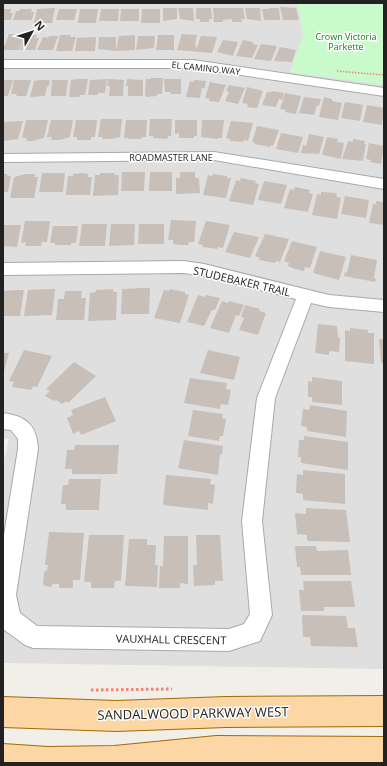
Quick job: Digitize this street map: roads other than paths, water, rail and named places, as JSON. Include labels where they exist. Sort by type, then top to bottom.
[{"type":"main road","name":"SANDALWOOD PARKWAY WEST","points":[[3,712],[116,716],[226,712],[384,711]]},
{"type":"main road","points":[[3,759],[48,762],[114,761],[216,751],[384,752]]},
{"type":"street","name":"EL CAMINO WAY","points":[[3,64],[193,64],[384,92]]},
{"type":"street","name":"ROADMASTER LANE","points":[[3,158],[214,156],[384,184]]},
{"type":"street","name":"STUDEBAKER TRAIL","points":[[3,269],[184,267],[204,270],[329,301],[384,306]]},
{"type":"street","name":"VAUXHALL CRESCENT","points":[[3,422],[16,423],[28,437],[28,449],[5,595],[10,620],[33,636],[229,640],[252,633],[261,615],[252,521],[266,398],[304,296]]},
{"type":"park label","name":"Crown Victoria Parkette","points":[[346,42]]}]
